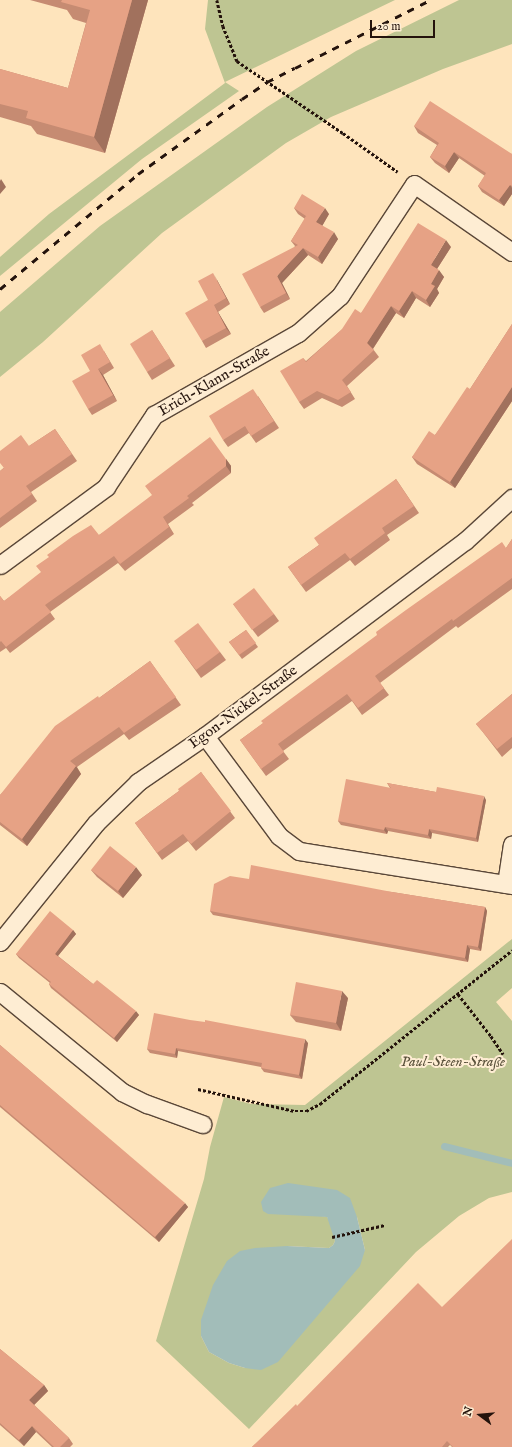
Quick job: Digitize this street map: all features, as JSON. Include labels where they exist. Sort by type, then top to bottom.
[{"type":"street","points":[[414,184],[512,252]]},
{"type":"street","name":"Erich-Klann-Straße","points":[[0,565],[106,487],[154,415],[298,333],[340,296],[414,184]]},
{"type":"street","name":"Egon-Nickel-Straße","points":[[0,942],[96,823],[116,801],[138,782],[205,736],[465,541],[512,498]]},
{"type":"street","points":[[205,736],[279,836],[299,851],[509,885],[512,844]]},
{"type":"street","points":[[0,992],[122,1092],[153,1107],[202,1124]]},
{"type":"path","points":[[217,0],[222,26],[236,61],[343,133],[414,184]]},
{"type":"path","points":[[198,1089],[295,1111],[306,1111],[320,1104],[512,950]]},
{"type":"path","points":[[458,994],[503,1054]]},
{"type":"path","points":[[332,1237],[385,1225]]},
{"type":"green space","points":[[208,0],[395,0],[225,82],[239,91],[142,159],[0,276],[0,257],[49,214],[225,83],[205,29]]},
{"type":"green space","points":[[459,0],[512,0],[512,44],[443,69],[331,117],[286,143],[162,233],[43,342],[0,377],[0,312],[100,226],[267,107],[356,51]]},
{"type":"green space","name":"Paul-Steen-Straße","points":[[512,939],[512,988],[496,1002],[512,1021],[512,1192],[489,1198],[459,1216],[416,1252],[249,1429],[156,1341],[204,1179],[210,1147],[224,1097],[251,1104],[305,1105]],"holes":[[[322,1216],[357,1217],[365,1250],[245,1368],[229,1363],[209,1352],[201,1336],[287,1246],[329,1248],[335,1241],[330,1222],[327,1217]]]},
{"type":"water","points":[[288,1183],[337,1190],[350,1198],[357,1217],[365,1250],[360,1266],[278,1362],[261,1370],[245,1368],[229,1363],[209,1352],[201,1336],[201,1320],[213,1285],[227,1261],[240,1251],[255,1248],[287,1246],[329,1248],[335,1241],[327,1217],[268,1214],[263,1211],[261,1202],[270,1188]]},
{"type":"building","points":[[62,0],[132,0],[94,137],[26,118],[28,111],[0,104],[0,69],[68,88],[90,10],[61,2]]},
{"type":"building","points":[[430,101],[512,154],[512,186],[510,185],[499,200],[478,186],[486,173],[454,152],[445,166],[430,157],[439,143],[414,126]]},
{"type":"building","points":[[302,194],[325,208],[316,222],[334,232],[318,257],[303,248],[277,276],[286,293],[260,307],[242,274],[298,245],[291,241],[306,216],[294,208]]},
{"type":"building","points":[[418,223],[446,240],[431,265],[439,270],[431,284],[435,286],[426,300],[412,291],[399,311],[391,306],[367,343],[374,350],[342,380],[351,392],[338,400],[317,391],[299,402],[280,371],[303,358],[306,362],[342,329],[355,309],[361,313]]},
{"type":"building","points":[[213,273],[226,298],[214,305],[226,328],[202,341],[185,313],[208,300],[198,281]]},
{"type":"building","points":[[512,324],[512,387],[450,482],[412,457],[429,431],[435,435],[467,387],[470,389]]},
{"type":"building","points":[[152,330],[170,358],[147,372],[130,344]]},
{"type":"building","points":[[100,344],[110,362],[98,369],[113,395],[88,409],[72,381],[90,371],[81,355]]},
{"type":"building","points":[[253,389],[274,421],[251,436],[245,426],[223,440],[209,416]]},
{"type":"building","points":[[55,429],[72,454],[26,486],[32,494],[0,518],[0,471],[4,468],[0,463],[0,451],[21,435],[29,446]]},
{"type":"building","points":[[210,437],[226,459],[226,466],[187,496],[189,498],[163,517],[169,527],[120,564],[114,556],[45,605],[51,612],[6,647],[1,641],[0,642],[0,596],[4,601],[41,572],[36,566],[49,557],[47,555],[73,536],[91,525],[99,535],[152,495],[145,486]]},
{"type":"building","points":[[396,479],[414,506],[382,528],[385,533],[350,559],[345,553],[301,585],[288,567],[319,545],[314,538]]},
{"type":"building","points":[[512,539],[512,578],[453,621],[452,619],[375,676],[384,688],[358,708],[347,694],[278,744],[284,752],[261,769],[240,740],[263,723],[261,721],[377,635],[376,632],[502,542],[506,548]]},
{"type":"building","points":[[254,588],[274,614],[252,630],[233,604]]},
{"type":"building","points":[[198,623],[220,652],[196,670],[174,641]]},
{"type":"building","points":[[246,630],[256,643],[239,655],[229,642]]},
{"type":"building","points":[[150,661],[176,697],[124,733],[119,727],[70,761],[76,766],[22,839],[0,822],[0,795],[55,726],[98,696],[99,698]]},
{"type":"building","points":[[512,694],[512,737],[497,749],[476,724]]},
{"type":"building","points":[[201,772],[231,811],[191,844],[183,834],[157,853],[135,823],[179,791],[178,789]]},
{"type":"building","points":[[346,779],[391,788],[387,783],[436,792],[437,787],[484,796],[476,838],[429,829],[428,835],[385,827],[384,830],[338,821]]},
{"type":"building","points":[[110,846],[136,867],[118,891],[91,870]]},
{"type":"building","points":[[251,865],[392,892],[485,907],[478,947],[467,945],[465,958],[210,911],[214,884],[230,876],[249,879]]},
{"type":"building","points":[[50,911],[73,930],[55,954],[93,984],[97,980],[136,1011],[114,1038],[49,984],[51,982],[16,954]]},
{"type":"building","points":[[296,982],[342,991],[336,1023],[290,1015]]},
{"type":"building","points":[[154,1013],[190,1020],[205,1022],[205,1020],[305,1039],[299,1075],[261,1068],[262,1063],[176,1048],[175,1054],[147,1049]]},
{"type":"building","points":[[0,1045],[185,1203],[155,1237],[0,1105]]},
{"type":"building","points":[[512,1239],[512,1447],[453,1447],[447,1441],[442,1447],[252,1447],[296,1404],[297,1406],[418,1283],[442,1307]]},
{"type":"building","points":[[0,1349],[44,1385],[29,1400],[69,1438],[60,1447],[54,1447],[32,1426],[19,1440],[0,1423]]},
{"type":"waterway","points":[[444,1146],[512,1163]]},
{"type":"railway","points":[[0,289],[138,174],[267,82],[430,0]]}]
